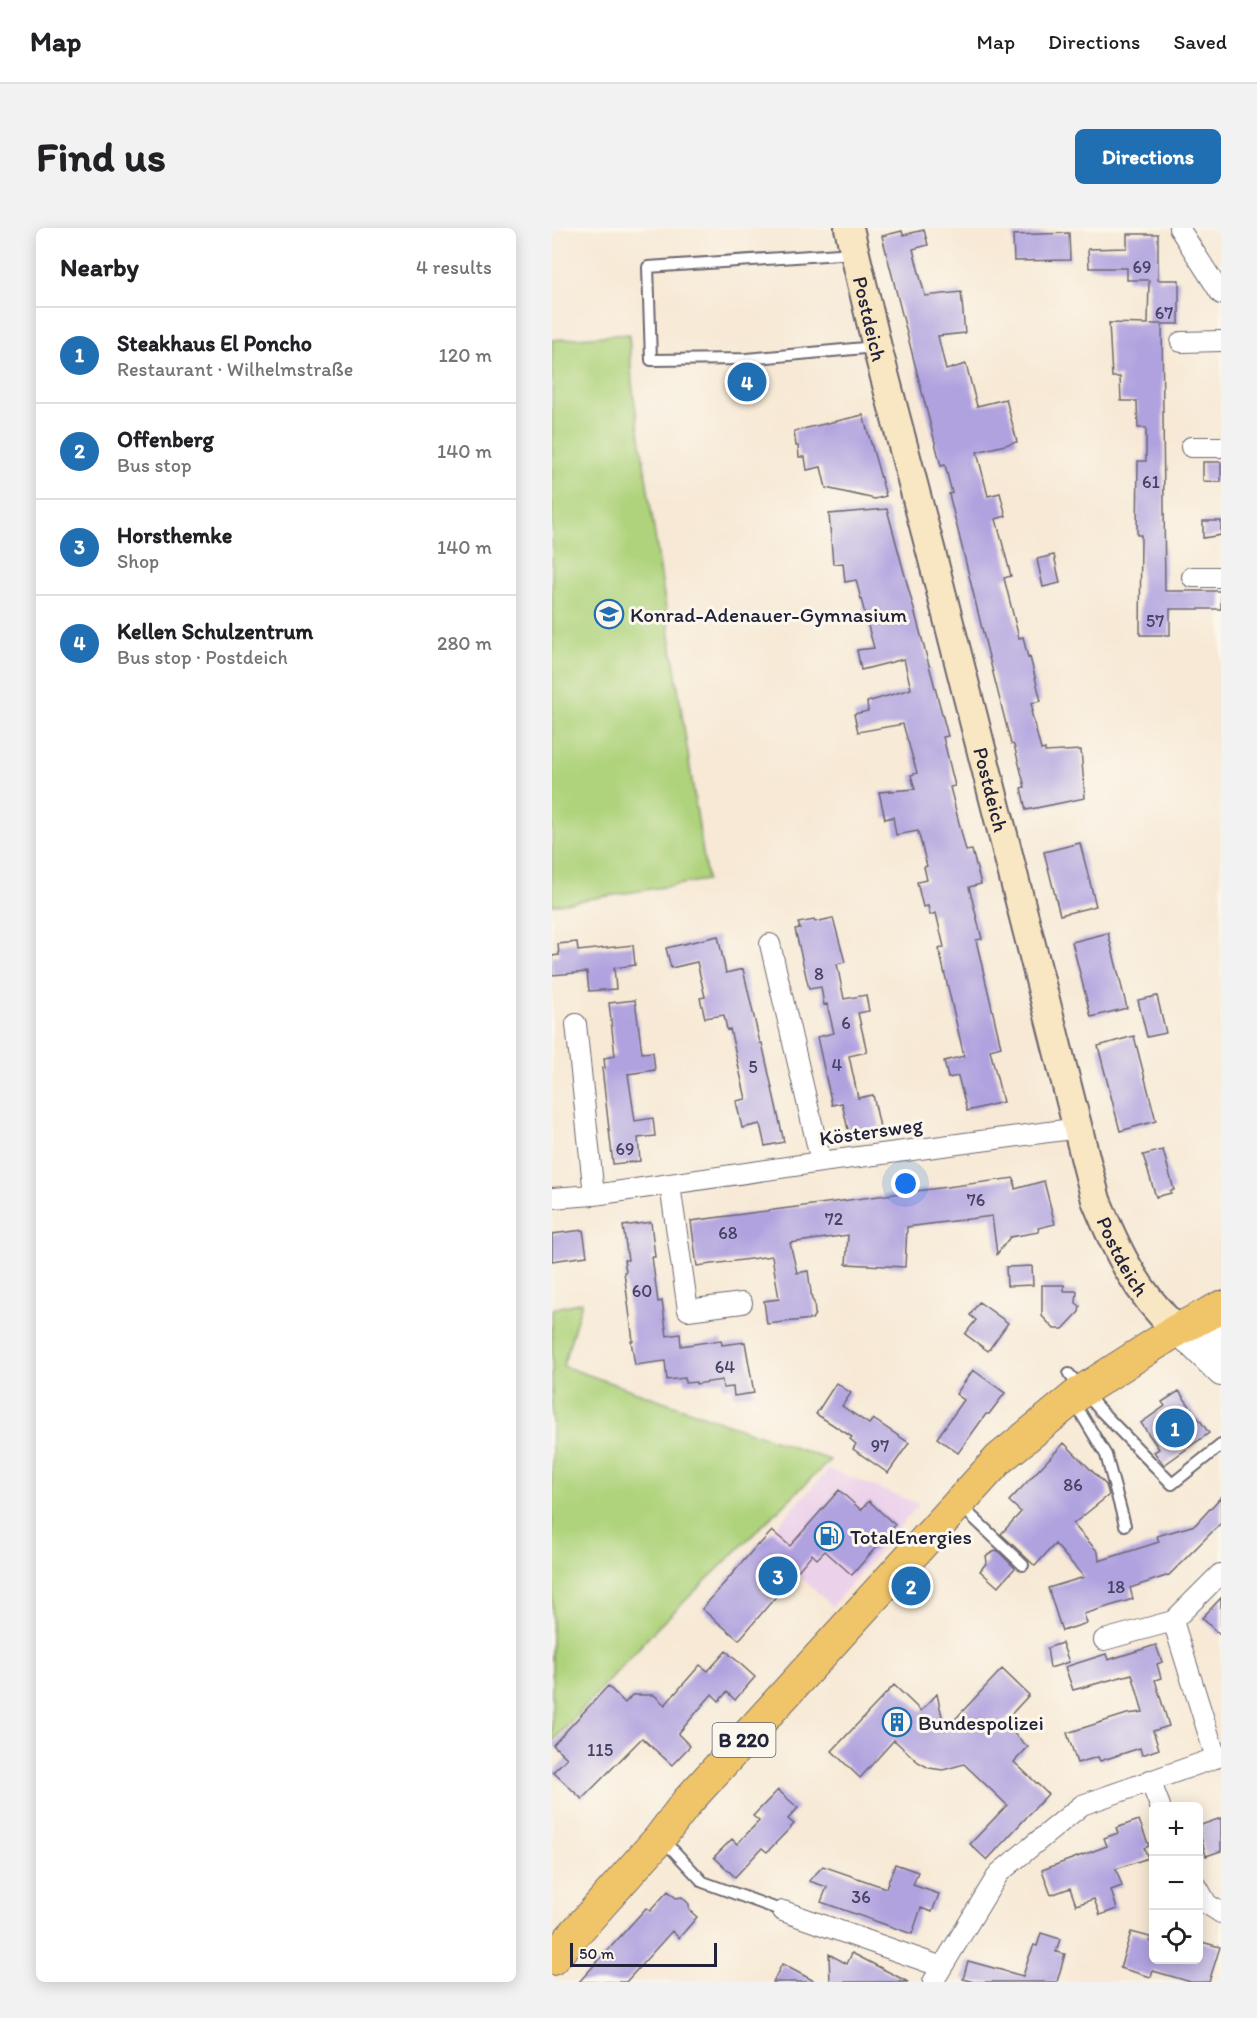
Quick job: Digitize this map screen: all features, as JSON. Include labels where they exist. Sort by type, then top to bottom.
[{"type":"main road","name":"Postdeich","points":[[851,241],[1096,1200],[1115,1247],[1135,1280],[1159,1314],[1177,1330]]},
{"type":"main road","name":"B 220","points":[[552,1959],[658,1839],[687,1802],[999,1460],[1074,1388],[1219,1308]]},
{"type":"street","points":[[1179,228],[1221,294]]},
{"type":"street","points":[[1181,342],[1221,340]]},
{"type":"street","points":[[1191,447],[1221,447]]},
{"type":"street","points":[[1192,577],[1221,577]]},
{"type":"street","points":[[770,944],[820,1162]]},
{"type":"street","points":[[576,1024],[594,1196]]},
{"type":"street","name":"Köstersweg","points":[[552,1198],[594,1196],[820,1162],[1064,1130],[1078,1126]]},
{"type":"street","points":[[670,1185],[688,1310],[742,1303]]},
{"type":"street","points":[[1219,1308],[1214,1341],[1221,1373]]},
{"type":"street","points":[[1177,1330],[1221,1373]]},
{"type":"street","points":[[1104,1640],[1173,1621],[1220,1574]]},
{"type":"street","points":[[783,1911],[938,1975],[999,1873],[1082,1805],[1219,1757],[1173,1621]]},
{"type":"street","points":[[1150,1780],[1158,1802]]},
{"type":"street","points":[[1203,1897],[1207,1904],[1221,1913]]},
{"type":"lane","points":[[851,241],[648,267],[651,360],[746,359],[877,347]]},
{"type":"lane","points":[[1074,1388],[1172,1484],[1221,1445]]},
{"type":"lane","points":[[1074,1388],[1106,1455],[1125,1525]]},
{"type":"lane","points":[[958,1504],[1023,1565]]},
{"type":"lane","points":[[658,1839],[674,1851],[703,1882],[783,1911]]},
{"type":"shaded area","name":"TotalEnergies","points":[[829,1469],[919,1504],[832,1606],[762,1542]]},
{"type":"green space","name":"Konrad-Adenauer-Gymnasium","points":[[629,334],[632,384],[707,880],[552,905],[552,340]]},
{"type":"green space","points":[[582,1302],[563,1366],[830,1460],[658,1627],[552,1742],[552,1309]]},
{"type":"building","points":[[924,230],[928,245],[913,249],[925,296],[961,292],[965,333],[938,336],[946,370],[966,364],[977,406],[1006,399],[1017,442],[977,452],[988,496],[1000,493],[1006,516],[996,519],[1011,576],[1004,578],[1019,638],[1023,637],[1028,658],[1030,657],[1041,701],[1031,703],[1033,711],[1031,711],[1041,750],[1045,749],[1045,752],[1081,750],[1085,798],[1026,810],[1021,788],[1025,787],[1014,745],[1011,744],[986,645],[949,494],[952,493],[945,465],[941,466],[882,236],[902,231],[903,235]]},
{"type":"building","points":[[1069,233],[1070,260],[1014,261],[1013,235]]},
{"type":"building","points":[[1127,234],[1158,234],[1158,280],[1179,280],[1179,324],[1162,324],[1165,591],[1221,591],[1221,609],[1170,609],[1170,635],[1140,635],[1141,535],[1137,535],[1138,461],[1146,461],[1146,428],[1138,428],[1137,401],[1121,401],[1120,377],[1112,377],[1109,323],[1148,324],[1149,280],[1127,280],[1127,268],[1089,268],[1088,249],[1127,248]]},
{"type":"building","points":[[863,415],[886,496],[875,499],[826,488],[821,467],[807,470],[805,457],[799,457],[798,446],[796,446],[794,431]]},
{"type":"building","points":[[1203,462],[1221,462],[1221,482],[1203,481]]},
{"type":"building","points":[[887,509],[948,736],[943,737],[955,786],[950,787],[966,851],[972,850],[981,884],[969,887],[982,939],[976,940],[1001,1047],[990,1050],[1003,1102],[967,1111],[958,1076],[948,1078],[944,1061],[964,1056],[939,949],[944,947],[936,913],[930,915],[928,906],[923,907],[917,882],[927,880],[924,867],[927,866],[918,831],[896,835],[893,817],[885,819],[879,792],[915,789],[911,775],[917,773],[903,724],[858,732],[854,714],[868,711],[867,702],[911,689],[904,659],[861,670],[857,650],[874,648],[856,580],[845,582],[843,563],[833,564],[829,514]]},
{"type":"building","points":[[1203,521],[1221,521],[1221,535],[1203,538]]},
{"type":"building","points":[[1054,555],[1060,583],[1043,587],[1037,559]]},
{"type":"building","points":[[1080,843],[1096,906],[1060,915],[1044,852]]},
{"type":"building","points":[[833,918],[845,962],[837,964],[844,999],[866,995],[869,1011],[858,1013],[867,1052],[849,1056],[858,1098],[873,1095],[880,1127],[849,1134],[842,1103],[832,1105],[817,1037],[834,1033],[827,1004],[824,1005],[821,987],[809,989],[795,929],[800,928],[798,923]]},
{"type":"building","points":[[1108,933],[1127,1008],[1091,1017],[1072,942]]},
{"type":"building","points":[[718,936],[726,973],[743,969],[784,1142],[765,1146],[760,1124],[742,1128],[736,1101],[746,1099],[730,1029],[727,1030],[724,1015],[705,1018],[700,998],[705,997],[697,962],[671,968],[666,948]]},
{"type":"building","points":[[577,942],[578,951],[633,945],[635,965],[614,968],[616,989],[589,991],[587,972],[552,975],[552,956],[559,955],[558,944]]},
{"type":"building","points":[[1157,996],[1166,1033],[1147,1037],[1138,1000]]},
{"type":"building","points":[[635,1000],[642,1053],[653,1052],[655,1070],[628,1074],[635,1121],[653,1118],[655,1136],[638,1138],[640,1161],[613,1164],[602,1068],[605,1068],[604,1058],[615,1056],[609,1003]]},
{"type":"building","points":[[1134,1036],[1156,1121],[1120,1131],[1098,1046]]},
{"type":"building","points":[[1163,1150],[1174,1190],[1156,1197],[1143,1155]]},
{"type":"building","points":[[1014,1178],[1015,1189],[1044,1181],[1055,1224],[1038,1228],[1039,1232],[1010,1237],[997,1254],[992,1216],[907,1227],[905,1267],[846,1264],[848,1235],[790,1243],[797,1273],[808,1271],[815,1314],[812,1319],[767,1324],[764,1301],[779,1299],[772,1256],[697,1266],[691,1221]]},
{"type":"building","points":[[651,1222],[655,1257],[652,1257],[658,1302],[662,1301],[667,1336],[680,1334],[681,1346],[721,1340],[722,1345],[745,1342],[754,1393],[734,1396],[733,1387],[723,1388],[722,1380],[696,1384],[696,1382],[685,1383],[685,1378],[667,1380],[665,1361],[635,1365],[624,1272],[626,1271],[624,1260],[628,1260],[623,1226]]},
{"type":"building","points":[[583,1230],[587,1256],[552,1261],[552,1234]]},
{"type":"building","points":[[1032,1266],[1033,1285],[1007,1286],[1006,1267]]},
{"type":"building","points":[[1042,1285],[1064,1285],[1064,1291],[1077,1291],[1076,1303],[1080,1306],[1079,1312],[1063,1329],[1054,1329],[1042,1316]]},
{"type":"building","points":[[979,1302],[1008,1323],[988,1351],[965,1334],[976,1320],[970,1315]]},
{"type":"building","points":[[973,1370],[1005,1393],[989,1414],[986,1414],[958,1453],[937,1438],[964,1400],[956,1394]]},
{"type":"building","points":[[836,1383],[851,1393],[842,1406],[869,1424],[873,1419],[909,1443],[888,1473],[853,1449],[856,1444],[850,1439],[852,1437],[816,1414]]},
{"type":"building","points":[[1179,1391],[1209,1433],[1164,1465],[1154,1452],[1159,1449],[1141,1423],[1165,1406],[1162,1402]]},
{"type":"building","points":[[1064,1443],[1106,1485],[1109,1495],[1073,1524],[1098,1552],[1099,1561],[1159,1542],[1157,1536],[1195,1525],[1221,1497],[1221,1523],[1169,1575],[1130,1588],[1133,1599],[1084,1614],[1087,1623],[1062,1631],[1048,1588],[1084,1577],[1055,1544],[1035,1566],[1001,1534],[1021,1512],[1009,1501]]},
{"type":"building","points":[[839,1490],[861,1510],[869,1501],[895,1525],[852,1575],[825,1551],[817,1559],[812,1554],[739,1640],[702,1609],[772,1531],[790,1546]]},
{"type":"building","points":[[997,1550],[1015,1568],[998,1587],[980,1571],[987,1562],[986,1556]]},
{"type":"building","points":[[1221,1598],[1221,1636],[1202,1618]]},
{"type":"building","points":[[1062,1643],[1069,1662],[1050,1668],[1047,1648]]},
{"type":"building","points":[[1156,1645],[1162,1662],[1157,1664],[1161,1678],[1155,1680],[1169,1726],[1153,1731],[1159,1749],[1142,1755],[1140,1748],[1100,1761],[1098,1757],[1077,1763],[1067,1733],[1127,1714],[1143,1712],[1132,1674],[1073,1690],[1065,1667],[1106,1654],[1108,1660]]},
{"type":"building","points":[[726,1651],[755,1677],[735,1700],[727,1692],[719,1701],[712,1694],[678,1734],[690,1746],[672,1765],[642,1738],[582,1799],[553,1772],[567,1758],[553,1745],[608,1686],[625,1703],[632,1695],[654,1695],[665,1705],[700,1665],[708,1671]]},
{"type":"building","name":"Bundespolizei","points":[[1002,1669],[1029,1695],[1003,1723],[1028,1747],[1014,1762],[1048,1794],[987,1860],[970,1844],[1007,1805],[964,1764],[943,1770],[929,1768],[918,1762],[894,1740],[860,1778],[832,1751],[894,1685],[921,1711],[937,1694],[945,1730]]},
{"type":"building","points":[[778,1790],[798,1808],[788,1819],[794,1824],[767,1852],[762,1848],[735,1877],[714,1857],[732,1839],[737,1844],[759,1821],[753,1816]]},
{"type":"building","points":[[1221,1818],[1221,1851],[1206,1856],[1203,1845],[1203,1824]]},
{"type":"building","points":[[1139,1820],[1149,1846],[1144,1848],[1148,1858],[1116,1869],[1122,1886],[1111,1890],[1117,1909],[1100,1915],[1094,1899],[1076,1905],[1070,1888],[1051,1895],[1042,1870],[1107,1846],[1104,1838],[1118,1833],[1116,1828]]},
{"type":"building","points":[[895,1864],[918,1872],[913,1885],[939,1894],[932,1912],[921,1908],[912,1934],[821,1902],[827,1887],[809,1881],[823,1866],[886,1888]]},
{"type":"building","points":[[668,1891],[676,1898],[682,1897],[689,1904],[689,1910],[697,1917],[679,1938],[672,1931],[626,1982],[579,1982],[646,1908],[650,1911]]},
{"type":"building","points":[[1131,1932],[1149,1937],[1149,1964],[1203,1964],[1203,1942],[1220,1947],[1209,1982],[1191,1982],[1153,1971],[1151,1977],[1120,1968]]},
{"type":"building","points":[[1041,1933],[1060,1939],[1056,1952],[1065,1954],[1057,1982],[974,1982],[963,1979],[968,1961],[1023,1976],[1034,1945],[1037,1946]]},
{"type":"building","points":[[852,1953],[908,1982],[830,1982],[829,1954],[847,1964]]},
{"type":"building","points":[[782,1964],[816,1982],[773,1982]]},
{"type":"place","name":"Kellen Schulzentrum","points":[[747,382]]},
{"type":"place","name":"Konrad-Adenauer-Gymnasium","points":[[609,614]]},
{"type":"place","name":"Steakhaus El Poncho","points":[[1175,1428]]},
{"type":"place","name":"TotalEnergies","points":[[829,1536]]},
{"type":"place","name":"Horsthemke","points":[[778,1576]]},
{"type":"place","name":"Offenberg","points":[[911,1586]]},
{"type":"place","name":"Bundespolizei","points":[[897,1722]]}]
